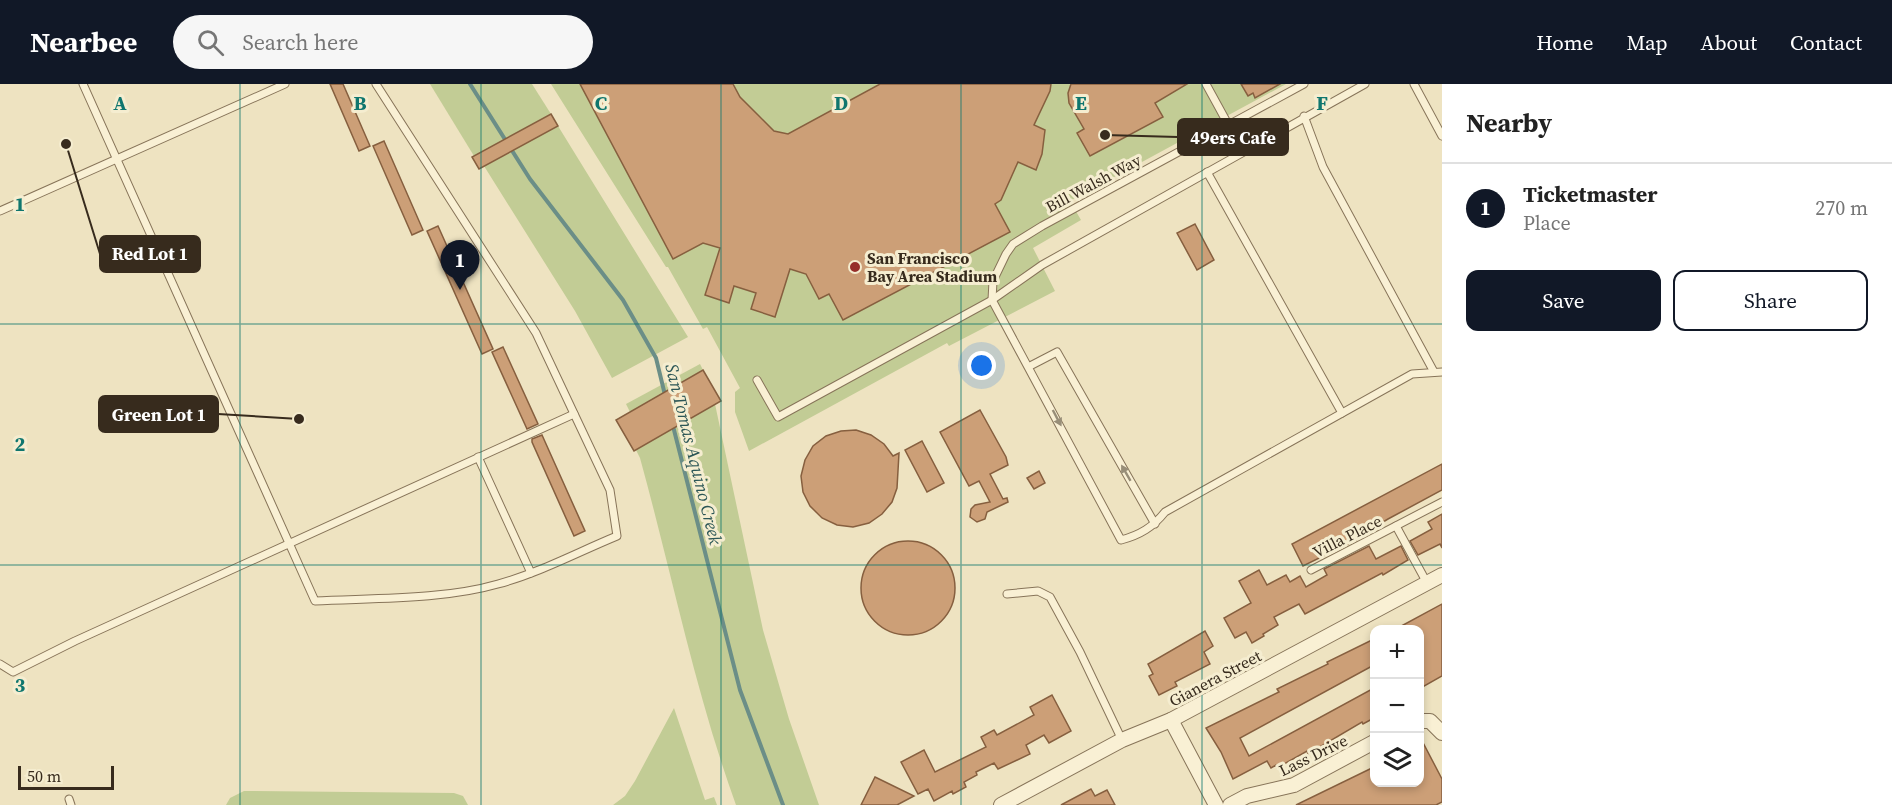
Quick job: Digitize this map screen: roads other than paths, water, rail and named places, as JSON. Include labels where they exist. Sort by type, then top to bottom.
[{"type":"street","name":"Gianera Street","points":[[1001,805],[1122,740],[1171,720],[1442,575]]},
{"type":"street","points":[[1171,720],[1216,805]]},
{"type":"street","points":[[1424,721],[1430,721],[1442,733]]},
{"type":"street","name":"Lass Drive","points":[[1230,805],[1247,796],[1294,785],[1370,744]]},
{"type":"lane","points":[[83,84],[315,601],[463,591],[498,584],[531,573],[617,536],[610,490],[536,333],[376,84]]},
{"type":"lane","points":[[0,211],[285,84]]},
{"type":"lane","points":[[1206,84],[1229,126]]},
{"type":"lane","name":"Bill Walsh Way","points":[[992,300],[993,281],[1013,244],[1042,226],[1304,84]]},
{"type":"lane","points":[[757,380],[778,417],[992,300],[1042,265],[1365,84]]},
{"type":"lane","points":[[1414,84],[1442,136]]},
{"type":"lane","points":[[992,300],[1121,540],[1136,536],[1155,524],[1165,512],[1412,374],[1438,372],[1323,166],[1304,117]]},
{"type":"lane","points":[[1207,172],[1341,413]]},
{"type":"lane","points":[[1029,366],[1057,352],[1155,524]]},
{"type":"lane","points":[[0,664],[13,672],[75,641],[574,414]]},
{"type":"lane","points":[[478,457],[531,573]]},
{"type":"lane","name":"Villa Place","points":[[1311,570],[1442,502]]},
{"type":"lane","name":"Villa Place","points":[[1396,526],[1427,583]]},
{"type":"lane","points":[[1007,594],[1038,591],[1050,597],[1080,652],[1122,740]]},
{"type":"waterway","name":"San Tomas Aquino Creek","points":[[470,84],[530,179],[623,300],[656,358],[665,395]]},
{"type":"waterway","name":"San Tomas Aquino Creek","points":[[673,426],[740,690],[783,805]]},
{"type":"place","name":"49ers Cafe","points":[[1105,135]]},
{"type":"place","name":"Red Lot 1","points":[[66,144]]},
{"type":"place","name":"San Francisco Bay Area Stadium","points":[[855,267]]},
{"type":"place","name":"Ticketmaster","points":[[460,290]]},
{"type":"place","name":"Green Lot 1","points":[[299,419]]}]
